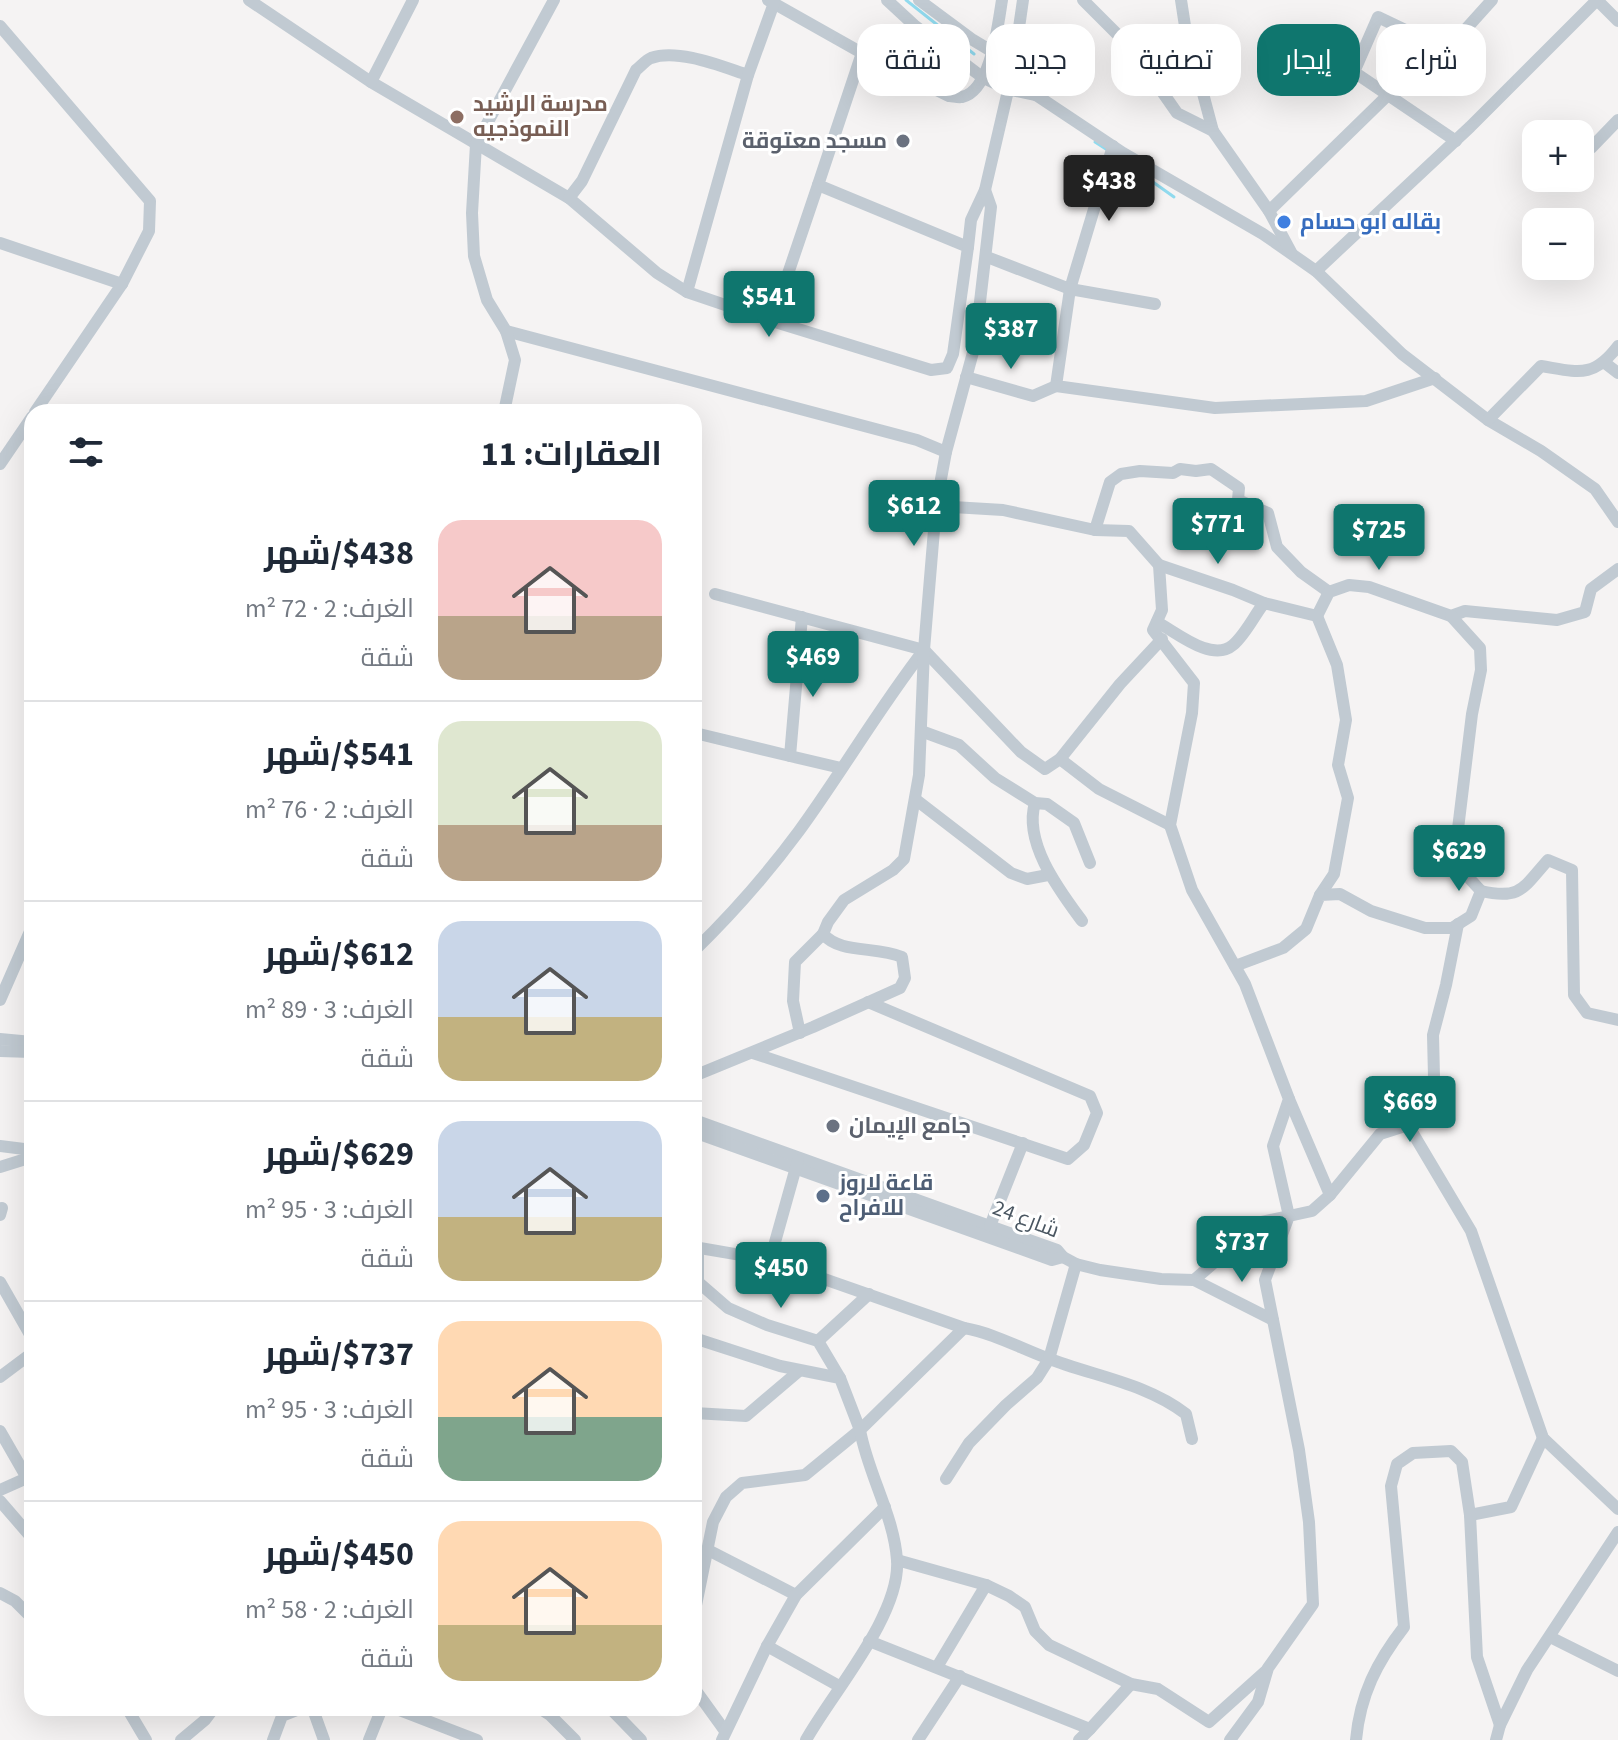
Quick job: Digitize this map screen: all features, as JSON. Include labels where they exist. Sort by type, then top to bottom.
[{"type":"street","points":[[249,0],[371,82],[569,198],[657,273],[687,292],[931,370],[947,368],[953,354],[971,220],[985,190],[1005,96]]},
{"type":"street","points":[[371,82],[413,0]]},
{"type":"street","points":[[506,404],[515,360],[506,331],[487,300],[474,256],[472,213],[476,144],[554,0]]},
{"type":"street","points":[[887,0],[914,25],[986,79]]},
{"type":"street","points":[[919,0],[986,48]]},
{"type":"street","points":[[998,24],[1002,0]]},
{"type":"street","points":[[1020,24],[1023,0]]},
{"type":"street","points":[[1083,0],[1133,50],[1177,113],[1213,131]]},
{"type":"street","points":[[1181,0],[1213,131],[1269,211],[1293,255]]},
{"type":"street","points":[[1470,24],[1492,0]]},
{"type":"street","points":[[1316,271],[1456,141],[1597,0],[1618,21]]},
{"type":"street","points":[[687,292],[771,2],[857,50]]},
{"type":"street","points":[[1376,87],[1354,72],[1378,17],[1393,24]]},
{"type":"street","points":[[0,26],[150,201],[149,231],[122,284],[41,404]]},
{"type":"street","points":[[569,198],[582,181],[636,70],[649,58],[666,55],[689,58],[748,75]]},
{"type":"street","points":[[772,321],[857,68]]},
{"type":"street","points":[[970,92],[986,68]]},
{"type":"street","points":[[1038,96],[1113,146],[1263,234],[1316,271],[1402,354],[1488,420],[1541,451],[1595,489],[1618,522]]},
{"type":"street","points":[[1269,211],[1387,96]]},
{"type":"street","points":[[1389,96],[1456,141]]},
{"type":"street","points":[[1594,145],[1618,120]]},
{"type":"street","points":[[1056,386],[1070,289],[1113,146]]},
{"type":"street","points":[[818,185],[968,247]]},
{"type":"street","points":[[800,1033],[793,1001],[795,962],[823,934],[844,900],[893,870],[904,859],[919,775],[924,650],[936,506],[946,452],[975,345],[991,207],[985,190]]},
{"type":"street","points":[[0,243],[122,284]]},
{"type":"street","points":[[987,257],[1070,289],[1155,304]]},
{"type":"street","points":[[506,331],[917,440],[946,452]]},
{"type":"street","points":[[1488,420],[1541,366],[1579,373],[1605,363],[1618,346]]},
{"type":"street","points":[[1605,363],[1618,373]]},
{"type":"street","points":[[966,377],[1033,396],[1056,386],[1215,408],[1366,401],[1435,378]]},
{"type":"street","points":[[0,464],[24,429]]},
{"type":"street","points":[[1095,530],[1110,482],[1121,474],[1211,469],[1239,488],[1238,500],[1268,513],[1277,547],[1301,572],[1329,592]]},
{"type":"street","points":[[936,506],[1003,510],[1095,530],[1129,531],[1159,565],[1264,603],[1317,616]]},
{"type":"street","points":[[1159,565],[1162,610],[1153,630],[1194,683],[1192,713],[1170,825],[1192,890],[1245,984],[1330,1195]]},
{"type":"street","points":[[1451,616],[1465,611],[1557,620],[1585,612],[1591,589],[1618,569]]},
{"type":"street","points":[[1235,966],[1283,948],[1306,929],[1320,895],[1334,874],[1348,798],[1338,765],[1346,720],[1337,665],[1317,616],[1329,592],[1349,585],[1369,587],[1451,616],[1480,648],[1481,670],[1472,714],[1457,837],[1457,865],[1481,891],[1502,896],[1518,892],[1548,860],[1572,870],[1574,995],[1587,1013],[1618,1020]]},
{"type":"street","points":[[715,594],[924,650],[1021,752],[1045,769],[1060,759],[1120,684],[1162,639]]},
{"type":"street","points":[[1157,622],[1209,650],[1220,652],[1233,645],[1264,603]]},
{"type":"street","points":[[790,756],[802,617]]},
{"type":"street","points":[[702,942],[750,891],[798,832],[924,650]]},
{"type":"street","points":[[921,731],[959,745],[995,778],[1035,803],[1047,804],[1074,823],[1090,863]]},
{"type":"street","points":[[702,735],[841,768]]},
{"type":"street","points":[[1060,759],[1099,789],[1170,825]]},
{"type":"street","points":[[915,799],[1011,873],[1027,879],[1048,875]]},
{"type":"street","points":[[1035,803],[1036,838],[1048,875],[1082,921]]},
{"type":"street","points":[[1320,895],[1340,894],[1371,911],[1425,928],[1452,928],[1471,916],[1481,891]]},
{"type":"street","points":[[1194,1280],[1261,1222],[1312,1211],[1330,1195],[1380,1134],[1408,1125],[1434,1077],[1433,1035],[1458,924]]},
{"type":"street","points":[[702,1073],[900,988],[905,978],[902,957],[886,950],[841,947],[829,942],[823,934]]},
{"type":"street","points":[[0,1000],[24,945]]},
{"type":"street","points":[[753,1053],[1068,1159],[1084,1145],[1097,1113],[1090,1096],[868,1002]]},
{"type":"street","points":[[0,1039],[24,1047]]},
{"type":"street","points":[[0,1051],[24,1049]]},
{"type":"street","points":[[897,1560],[986,1585],[1025,1607],[1035,1631],[1049,1645],[1131,1684],[1158,1689],[1209,1722],[1268,1668],[1313,1604],[1309,1522],[1299,1450],[1265,1280],[1289,1216],[1273,1146],[1289,1099]]},
{"type":"street","name":"شارع 24","points":[[702,1123],[797,1162],[1052,1260],[1063,1257],[1057,1250],[990,1226],[797,1162],[702,1134]]},
{"type":"street","points":[[1408,1125],[1471,1231],[1543,1438],[1618,1509]]},
{"type":"street","points":[[990,1226],[1023,1143]]},
{"type":"street","points":[[0,1146],[24,1149]]},
{"type":"street","points":[[0,1167],[24,1160]]},
{"type":"street","points":[[770,1260],[797,1162]]},
{"type":"street","points":[[702,1248],[770,1260],[964,1328],[979,1330],[1049,1359],[1144,1390],[1186,1414],[1192,1439]]},
{"type":"street","points":[[1063,1257],[1076,1264],[1161,1279],[1194,1280],[1273,1320]]},
{"type":"street","points":[[946,1479],[969,1443],[1037,1378],[1049,1359],[1076,1264]]},
{"type":"street","points":[[0,1282],[24,1324]]},
{"type":"street","points":[[702,1285],[728,1308],[767,1325],[818,1341],[840,1378],[885,1507],[897,1560],[890,1596],[869,1641],[806,1740]]},
{"type":"street","points":[[818,1341],[869,1294]]},
{"type":"street","points":[[702,1578],[713,1522],[726,1497],[742,1483],[805,1475],[860,1430],[964,1328]]},
{"type":"street","points":[[702,1341],[799,1371],[840,1378]]},
{"type":"street","points":[[0,1377],[24,1359]]},
{"type":"street","points":[[702,1413],[746,1416],[799,1371]]},
{"type":"street","points":[[0,1431],[24,1471]]},
{"type":"street","points":[[1470,1515],[1511,1507],[1543,1438]]},
{"type":"street","points":[[1356,1740],[1358,1713],[1373,1675],[1386,1650],[1404,1627],[1391,1486],[1397,1464],[1413,1453],[1451,1451],[1462,1462],[1470,1515],[1477,1657],[1500,1725]]},
{"type":"street","points":[[0,1490],[24,1481]]},
{"type":"street","points":[[0,1501],[24,1529]]},
{"type":"street","points":[[724,1735],[767,1646],[796,1595],[885,1507]]},
{"type":"street","points":[[1496,1740],[1500,1725],[1527,1670],[1618,1532]]},
{"type":"street","points":[[708,1550],[796,1595]]},
{"type":"street","points":[[937,1667],[986,1585]]},
{"type":"street","points":[[0,1593],[24,1610]]},
{"type":"street","points":[[1550,1637],[1618,1671]]},
{"type":"street","points":[[869,1641],[1090,1729]]},
{"type":"street","points":[[767,1646],[839,1686]]},
{"type":"street","points":[[1230,1740],[1258,1702],[1268,1668]]},
{"type":"street","points":[[918,1740],[960,1676]]},
{"type":"street","points":[[1079,1740],[1131,1684]]},
{"type":"street","points":[[702,1701],[724,1735]]},
{"type":"street","points":[[132,1716],[146,1740]]},
{"type":"street","points":[[181,1740],[208,1716]]},
{"type":"street","points":[[273,1740],[282,1716]]},
{"type":"street","points":[[315,1716],[324,1740]]},
{"type":"street","points":[[369,1740],[379,1716]]},
{"type":"street","points":[[415,1716],[477,1740]]},
{"type":"street","points":[[551,1716],[575,1740]]},
{"type":"street","points":[[618,1716],[641,1740]]},
{"type":"waterway","points":[[906,0],[974,54]]},
{"type":"waterway","points":[[1095,142],[1109,151]]},
{"type":"waterway","points":[[1115,155],[1174,197]]},
{"type":"place","name":"مدرسة الرشيد النموذجيه","points":[[457,117]]},
{"type":"place","name":"مسجد معتوقة","points":[[903,141]]},
{"type":"place","name":"بقاله ابو حسام","points":[[1284,222]]},
{"type":"place","name":"جامع الإيمان","points":[[833,1126]]},
{"type":"place","name":"قاعة لاروز للافراح","points":[[823,1196]]}]
